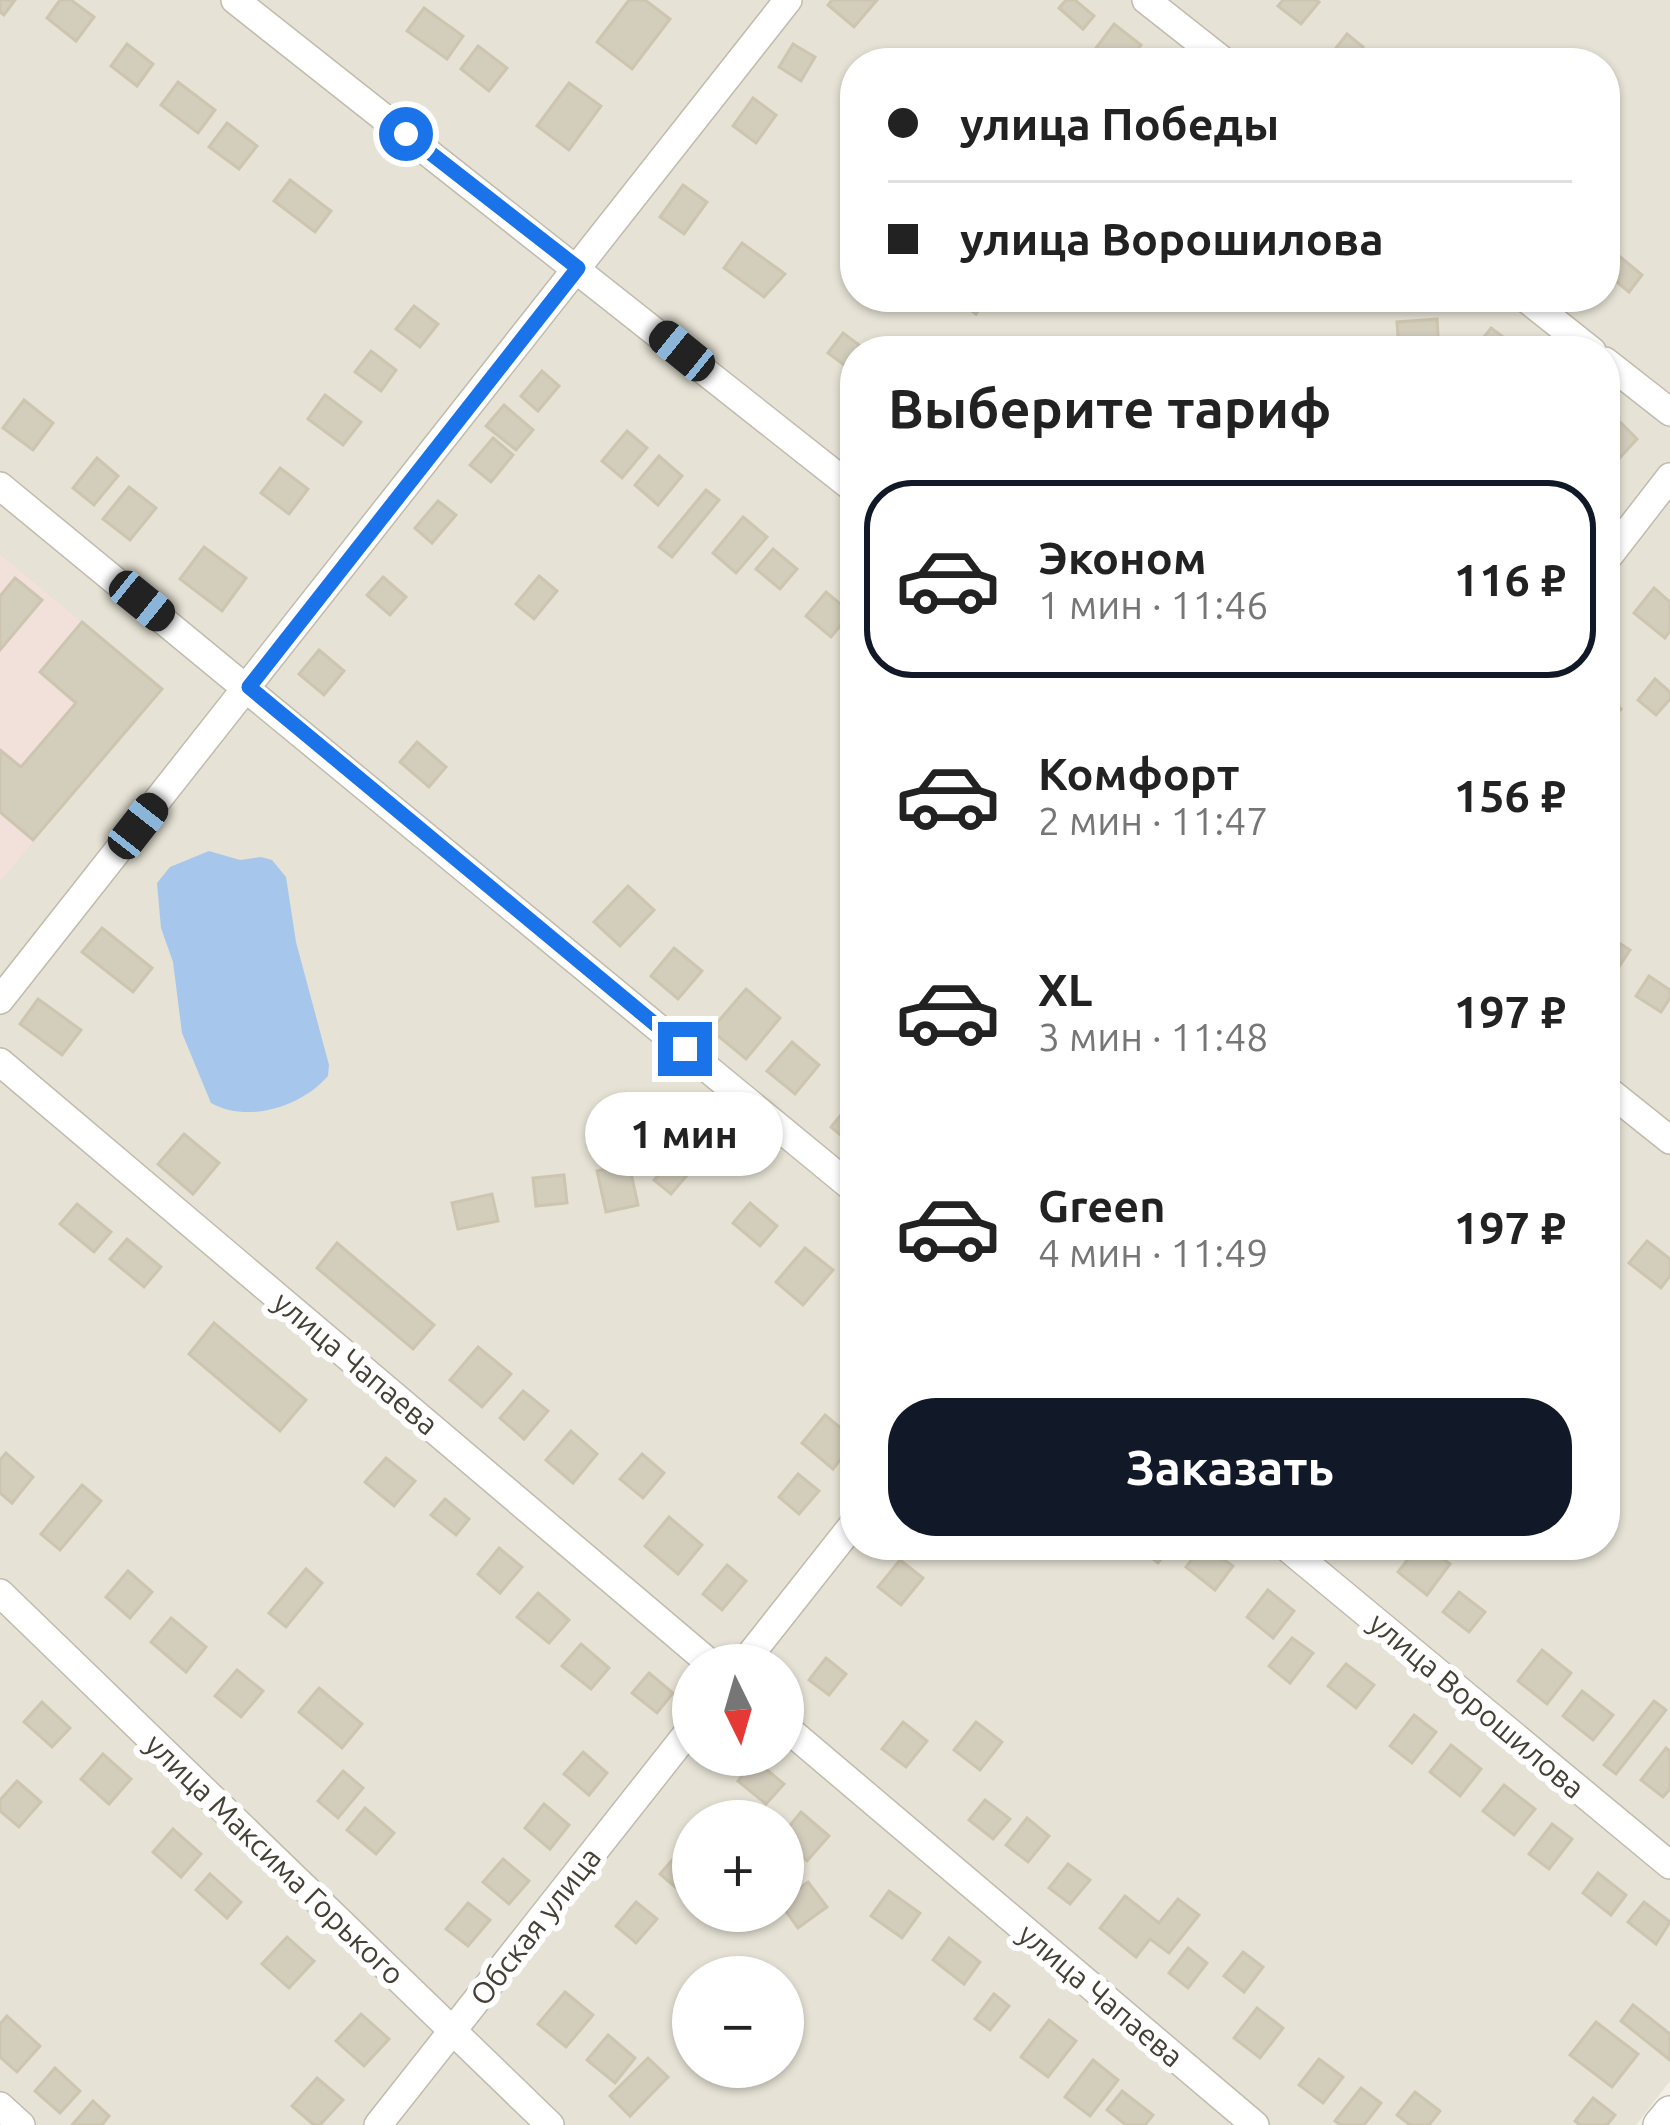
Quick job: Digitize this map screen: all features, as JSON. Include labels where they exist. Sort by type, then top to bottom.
[{"type":"street","points":[[236,0],[840,478]]},
{"type":"street","points":[[0,1000],[788,0]]},
{"type":"street","points":[[1146,0],[1207,48]]},
{"type":"street","points":[[1543,312],[1573,336]]},
{"type":"street","points":[[1620,373],[1670,412]]},
{"type":"street","points":[[1620,542],[1670,477]]},
{"type":"street","points":[[0,486],[840,1178]]},
{"type":"street","name":"улица Чапаева","points":[[0,1061],[687,1644]]},
{"type":"street","points":[[1620,1100],[1670,1140]]},
{"type":"street","points":[[759,1644],[840,1541]]},
{"type":"street","name":"улица Ворошилова","points":[[1302,1560],[1670,1864]]},
{"type":"street","name":"улица Максима Горького","points":[[0,1593],[550,2125]]},
{"type":"street","name":"улица Чапаева","points":[[804,1743],[1255,2125]]},
{"type":"street","name":"Обская улица","points":[[377,2125],[672,1753]]},
{"type":"street","points":[[0,2106],[21,2125]]},
{"type":"street","points":[[1660,2125],[1670,2113]]},
{"type":"shaded area","points":[[0,0],[1670,0],[1670,2081],[1636,2125],[0,2125]]},
{"type":"shaded area","points":[[0,554],[162,689],[0,882]]},
{"type":"water","points":[[209,851],[240,860],[272,860],[286,877],[296,942],[329,1065],[328,1076],[317,1087],[274,1109],[242,1112],[211,1103],[182,1033],[157,883],[170,867]]},
{"type":"building","points":[[0,0],[15,0],[4,15],[0,12]]},
{"type":"building","points":[[60,0],[71,0],[94,17],[76,41],[47,18]]},
{"type":"building","points":[[629,0],[645,0],[670,19],[632,69],[597,42]]},
{"type":"building","points":[[832,0],[877,0],[854,27],[828,5]]},
{"type":"building","points":[[1066,0],[1075,0],[1094,16],[1083,29],[1059,8]]},
{"type":"building","points":[[1283,0],[1319,2],[1301,24],[1278,6]]},
{"type":"building","points":[[424,8],[463,36],[447,59],[407,31]]},
{"type":"building","points":[[1114,24],[1141,45],[1139,48],[1096,48]]},
{"type":"building","points":[[1347,34],[1363,47],[1362,48],[1336,48]]},
{"type":"building","points":[[127,44],[153,64],[137,86],[111,66]]},
{"type":"building","points":[[793,44],[815,57],[801,81],[779,67]]},
{"type":"building","points":[[478,46],[507,68],[489,91],[461,69]]},
{"type":"building","points":[[178,82],[215,110],[198,133],[161,105]]},
{"type":"building","points":[[569,83],[601,106],[569,150],[537,126]]},
{"type":"building","points":[[753,98],[776,115],[756,143],[733,126]]},
{"type":"building","points":[[227,123],[257,146],[239,169],[209,147]]},
{"type":"building","points":[[290,180],[331,211],[315,232],[274,201]]},
{"type":"building","points":[[683,185],[707,202],[684,234],[660,217]]},
{"type":"building","points":[[742,243],[785,274],[764,297],[724,268]]},
{"type":"building","points":[[1620,257],[1642,275],[1629,292],[1620,284]]},
{"type":"building","points":[[414,306],[438,324],[420,347],[396,329]]},
{"type":"building","points":[[1437,319],[1438,336],[1398,336],[1397,322]]},
{"type":"building","points":[[840,337],[840,362],[828,353]]},
{"type":"building","points":[[371,351],[396,370],[381,391],[355,372]]},
{"type":"building","points":[[542,371],[559,386],[538,411],[521,396]]},
{"type":"building","points":[[325,395],[361,422],[343,445],[308,419]]},
{"type":"building","points":[[24,400],[53,423],[33,450],[3,428]]},
{"type":"building","points":[[504,405],[533,430],[516,450],[486,426]]},
{"type":"building","points":[[1620,422],[1637,439],[1620,457]]},
{"type":"building","points":[[627,431],[647,448],[622,478],[602,461]]},
{"type":"building","points":[[493,438],[513,455],[491,482],[470,465]]},
{"type":"building","points":[[659,456],[682,476],[658,505],[635,485]]},
{"type":"building","points":[[97,458],[118,476],[94,505],[73,488]]},
{"type":"building","points":[[280,468],[308,489],[289,514],[261,493]]},
{"type":"building","points":[[129,487],[156,508],[130,540],[103,519]]},
{"type":"building","points":[[706,490],[719,500],[672,557],[659,547]]},
{"type":"building","points":[[438,501],[456,515],[432,543],[415,528]]},
{"type":"building","points":[[743,517],[767,537],[736,573],[713,553]]},
{"type":"building","points":[[204,547],[246,578],[222,611],[180,579]]},
{"type":"building","points":[[773,549],[797,569],[780,589],[756,569]]},
{"type":"building","points":[[539,576],[557,591],[534,619],[516,604]]},
{"type":"building","points":[[383,577],[406,597],[390,615],[367,595]]},
{"type":"building","points":[[15,578],[42,600],[0,650],[0,596]]},
{"type":"building","points":[[1654,588],[1670,602],[1670,631],[1665,638],[1634,613]]},
{"type":"building","points":[[826,592],[840,604],[840,626],[831,637],[806,616]]},
{"type":"building","points":[[82,622],[162,689],[33,840],[0,812],[0,750],[21,767],[76,703],[40,672]]},
{"type":"building","points":[[319,650],[344,671],[324,695],[299,674]]},
{"type":"building","points":[[1655,679],[1670,692],[1670,699],[1656,715],[1638,700]]},
{"type":"building","points":[[417,742],[446,767],[429,787],[400,762]]},
{"type":"building","points":[[628,886],[654,910],[620,946],[594,922]]},
{"type":"building","points":[[102,928],[152,968],[133,992],[82,952]]},
{"type":"building","points":[[1620,944],[1630,950],[1620,965]]},
{"type":"building","points":[[674,948],[702,971],[678,999],[651,976]]},
{"type":"building","points":[[1649,976],[1670,990],[1661,1012],[1636,996]]},
{"type":"building","points":[[746,989],[780,1018],[746,1059],[711,1030]]},
{"type":"building","points":[[38,999],[81,1030],[62,1055],[20,1024]]},
{"type":"building","points":[[792,1042],[819,1065],[795,1094],[767,1071]]},
{"type":"building","points":[[184,1134],[219,1163],[193,1194],[158,1164]]},
{"type":"building","points":[[685,1144],[702,1158],[671,1194],[654,1180]]},
{"type":"building","points":[[629,1164],[638,1205],[606,1212],[597,1171]]},
{"type":"building","points":[[564,1175],[567,1203],[536,1206],[533,1178]]},
{"type":"building","points":[[492,1194],[498,1221],[458,1229],[452,1203]]},
{"type":"building","points":[[750,1203],[777,1226],[760,1246],[733,1223]]},
{"type":"building","points":[[77,1204],[111,1232],[94,1252],[60,1224]]},
{"type":"building","points":[[127,1239],[161,1267],[144,1287],[110,1259]]},
{"type":"building","points":[[1647,1241],[1670,1259],[1670,1276],[1661,1288],[1629,1263]]},
{"type":"building","points":[[337,1243],[434,1325],[413,1349],[317,1268]]},
{"type":"building","points":[[805,1248],[833,1270],[803,1305],[776,1282]]},
{"type":"building","points":[[214,1323],[306,1400],[280,1431],[189,1354]]},
{"type":"building","points":[[478,1347],[511,1374],[482,1407],[450,1380]]},
{"type":"building","points":[[523,1391],[548,1411],[524,1439],[500,1418]]},
{"type":"building","points":[[825,1415],[840,1428],[840,1460],[833,1469],[802,1443]]},
{"type":"building","points":[[571,1431],[597,1454],[573,1483],[546,1460]]},
{"type":"building","points":[[6,1453],[33,1477],[12,1503],[0,1493],[0,1460]]},
{"type":"building","points":[[642,1454],[664,1473],[643,1498],[620,1479]]},
{"type":"building","points":[[386,1458],[415,1481],[394,1506],[365,1482]]},
{"type":"building","points":[[798,1474],[819,1491],[799,1514],[779,1497]]},
{"type":"building","points":[[82,1485],[101,1501],[60,1550],[41,1534]]},
{"type":"building","points":[[445,1499],[469,1519],[456,1535],[431,1515]]},
{"type":"building","points":[[669,1517],[702,1545],[678,1574],[645,1546]]},
{"type":"building","points":[[499,1548],[522,1567],[500,1593],[478,1574]]},
{"type":"building","points":[[900,1560],[923,1578],[901,1605],[878,1587]]},
{"type":"building","points":[[1191,1560],[1224,1560],[1233,1566],[1215,1590],[1186,1567]]},
{"type":"building","points":[[1407,1560],[1450,1564],[1427,1595],[1398,1572]]},
{"type":"building","points":[[727,1565],[746,1581],[722,1610],[703,1594]]},
{"type":"building","points":[[306,1569],[322,1583],[286,1627],[269,1613]]},
{"type":"building","points":[[128,1571],[152,1592],[130,1618],[106,1597]]},
{"type":"building","points":[[1268,1590],[1294,1611],[1273,1638],[1247,1617]]},
{"type":"building","points":[[1459,1592],[1485,1612],[1469,1632],[1443,1612]]},
{"type":"building","points":[[538,1593],[569,1620],[549,1643],[517,1617]]},
{"type":"building","points":[[171,1618],[206,1647],[186,1672],[151,1642]]},
{"type":"building","points":[[1292,1638],[1313,1653],[1290,1683],[1269,1666]]},
{"type":"building","points":[[581,1644],[609,1668],[591,1689],[562,1666]]},
{"type":"building","points":[[1542,1650],[1571,1673],[1547,1704],[1518,1681]]},
{"type":"building","points":[[826,1658],[846,1674],[829,1695],[809,1680]]},
{"type":"building","points":[[1346,1664],[1374,1685],[1356,1708],[1328,1686]]},
{"type":"building","points":[[237,1670],[263,1691],[241,1717],[215,1696]]},
{"type":"building","points":[[649,1673],[672,1694],[657,1713],[632,1693]]},
{"type":"building","points":[[319,1688],[362,1724],[342,1748],[299,1712]]},
{"type":"building","points":[[1582,1691],[1613,1715],[1593,1740],[1563,1716]]},
{"type":"building","points":[[1654,1701],[1666,1710],[1616,1774],[1604,1765]]},
{"type":"building","points":[[42,1702],[70,1728],[52,1747],[24,1722]]},
{"type":"building","points":[[1414,1715],[1436,1732],[1412,1763],[1390,1746]]},
{"type":"building","points":[[903,1722],[927,1741],[906,1767],[882,1749]]},
{"type":"building","points":[[976,1722],[1002,1742],[980,1770],[954,1750]]},
{"type":"building","points":[[1451,1745],[1481,1769],[1460,1796],[1430,1772]]},
{"type":"building","points":[[1666,1748],[1670,1751],[1670,1789],[1663,1797],[1641,1780]]},
{"type":"building","points":[[583,1752],[607,1773],[589,1795],[564,1774]]},
{"type":"building","points":[[103,1754],[131,1779],[109,1804],[81,1779]]},
{"type":"building","points":[[343,1771],[363,1788],[338,1818],[318,1801]]},
{"type":"building","points":[[742,1776],[774,1776],[784,1784],[770,1800],[761,1800],[738,1781]]},
{"type":"building","points":[[17,1781],[41,1802],[19,1827],[0,1811],[0,1800]]},
{"type":"building","points":[[1504,1785],[1535,1809],[1514,1835],[1483,1811]]},
{"type":"building","points":[[985,1800],[1010,1819],[993,1839],[969,1820]]},
{"type":"building","points":[[544,1804],[569,1825],[550,1849],[525,1828]]},
{"type":"building","points":[[365,1808],[394,1833],[376,1854],[347,1830]]},
{"type":"building","points":[[804,1815],[829,1836],[807,1861],[804,1858]]},
{"type":"building","points":[[1027,1818],[1049,1836],[1028,1862],[1006,1845]]},
{"type":"building","points":[[1552,1824],[1572,1839],[1549,1869],[1529,1854]]},
{"type":"building","points":[[173,1829],[201,1854],[181,1877],[153,1852]]},
{"type":"building","points":[[503,1859],[529,1881],[509,1904],[483,1882]]},
{"type":"building","points":[[672,1860],[672,1884],[660,1874]]},
{"type":"building","points":[[1068,1864],[1090,1880],[1070,1904],[1049,1888]]},
{"type":"building","points":[[1598,1873],[1626,1895],[1611,1915],[1583,1893]]},
{"type":"building","points":[[210,1874],[241,1902],[227,1918],[196,1890]]},
{"type":"building","points":[[808,1882],[827,1907],[804,1924],[804,1885]]},
{"type":"building","points":[[889,1891],[920,1913],[902,1938],[871,1916]]},
{"type":"building","points":[[1125,1896],[1159,1923],[1178,1899],[1199,1915],[1169,1953],[1150,1939],[1136,1957],[1100,1928]]},
{"type":"building","points":[[636,1902],[657,1919],[636,1943],[616,1926]]},
{"type":"building","points":[[1644,1902],[1670,1922],[1656,1944],[1628,1922]]},
{"type":"building","points":[[468,1903],[490,1920],[468,1946],[446,1929]]},
{"type":"building","points":[[287,1937],[314,1961],[289,1988],[262,1964]]},
{"type":"building","points":[[949,1938],[980,1962],[964,1984],[933,1960]]},
{"type":"building","points":[[1188,1948],[1207,1963],[1188,1988],[1169,1973]]},
{"type":"building","points":[[1243,1952],[1263,1967],[1244,1992],[1224,1976]]},
{"type":"building","points":[[565,1992],[593,2015],[566,2047],[538,2024]]},
{"type":"building","points":[[994,1994],[1009,2006],[990,2030],[975,2019]]},
{"type":"building","points":[[1633,2005],[1670,2034],[1670,2060],[1621,2021]]},
{"type":"building","points":[[1257,2008],[1283,2028],[1260,2058],[1234,2038]]},
{"type":"building","points":[[361,2014],[389,2039],[364,2066],[336,2041]]},
{"type":"building","points":[[7,2016],[40,2046],[17,2072],[0,2057],[0,2024]]},
{"type":"building","points":[[1049,2020],[1076,2041],[1048,2077],[1021,2057]]},
{"type":"building","points":[[1596,2022],[1638,2054],[1612,2087],[1570,2055]]},
{"type":"building","points":[[608,2035],[635,2058],[615,2083],[587,2060]]},
{"type":"building","points":[[648,2058],[668,2077],[630,2116],[610,2096]]},
{"type":"building","points":[[1319,2059],[1343,2077],[1323,2103],[1299,2085]]},
{"type":"building","points":[[1093,2060],[1118,2080],[1090,2116],[1065,2097]]},
{"type":"building","points":[[55,2068],[80,2091],[60,2113],[35,2091]]},
{"type":"building","points":[[317,2078],[343,2100],[320,2125],[314,2125],[292,2106]]},
{"type":"building","points":[[1361,2088],[1381,2103],[1364,2125],[1341,2125],[1335,2121]]},
{"type":"building","points":[[1122,2091],[1153,2115],[1145,2125],[1126,2125],[1107,2110]]},
{"type":"building","points":[[1415,2092],[1440,2111],[1429,2125],[1410,2125],[1397,2115]]},
{"type":"building","points":[[1593,2098],[1615,2115],[1607,2125],[1575,2121]]},
{"type":"building","points":[[93,2101],[109,2116],[102,2125],[72,2125]]},
{"type":"route","points":[[406,134],[578,268],[249,687],[685,1049]]}]
